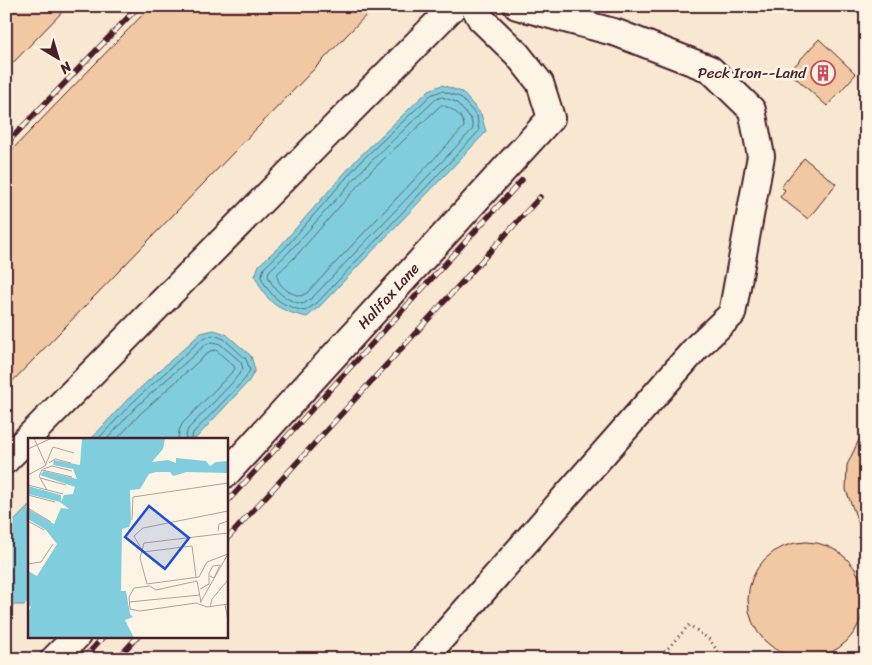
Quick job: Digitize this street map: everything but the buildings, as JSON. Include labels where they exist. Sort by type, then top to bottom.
[{"type":"street","points":[[6,460],[454,6]]},
{"type":"street","name":"Halifax Lane","points":[[228,472],[551,118],[540,83],[516,54],[481,19],[474,6]]},
{"type":"street","points":[[423,659],[698,346],[732,314],[761,156],[752,110],[710,69],[618,33],[517,6]]},
{"type":"street","points":[[54,659],[74,638]]},
{"type":"path","points":[[658,659],[689,626],[710,640],[723,659]]},
{"type":"shaded area","points":[[6,6],[866,6],[866,659],[6,659]]},
{"type":"water","points":[[442,85],[462,92],[481,114],[486,132],[320,306],[307,317],[288,312],[275,304],[264,293],[255,276],[259,265],[281,245],[357,159],[429,90]]},
{"type":"water","points":[[214,330],[226,334],[251,356],[255,370],[249,381],[196,438],[92,438],[127,400],[201,333]]},
{"type":"water","points":[[28,507],[28,602],[24,605],[6,605],[6,529]]},
{"type":"railway","points":[[6,144],[139,6]]},
{"type":"railway","points":[[228,501],[522,180]]},
{"type":"railway","points":[[228,538],[540,197]]},
{"type":"railway","points":[[83,659],[102,638]]},
{"type":"railway","points":[[117,659],[136,638]]},
{"type":"place","name":"Peck Iron--Land","points":[[823,73]]}]
